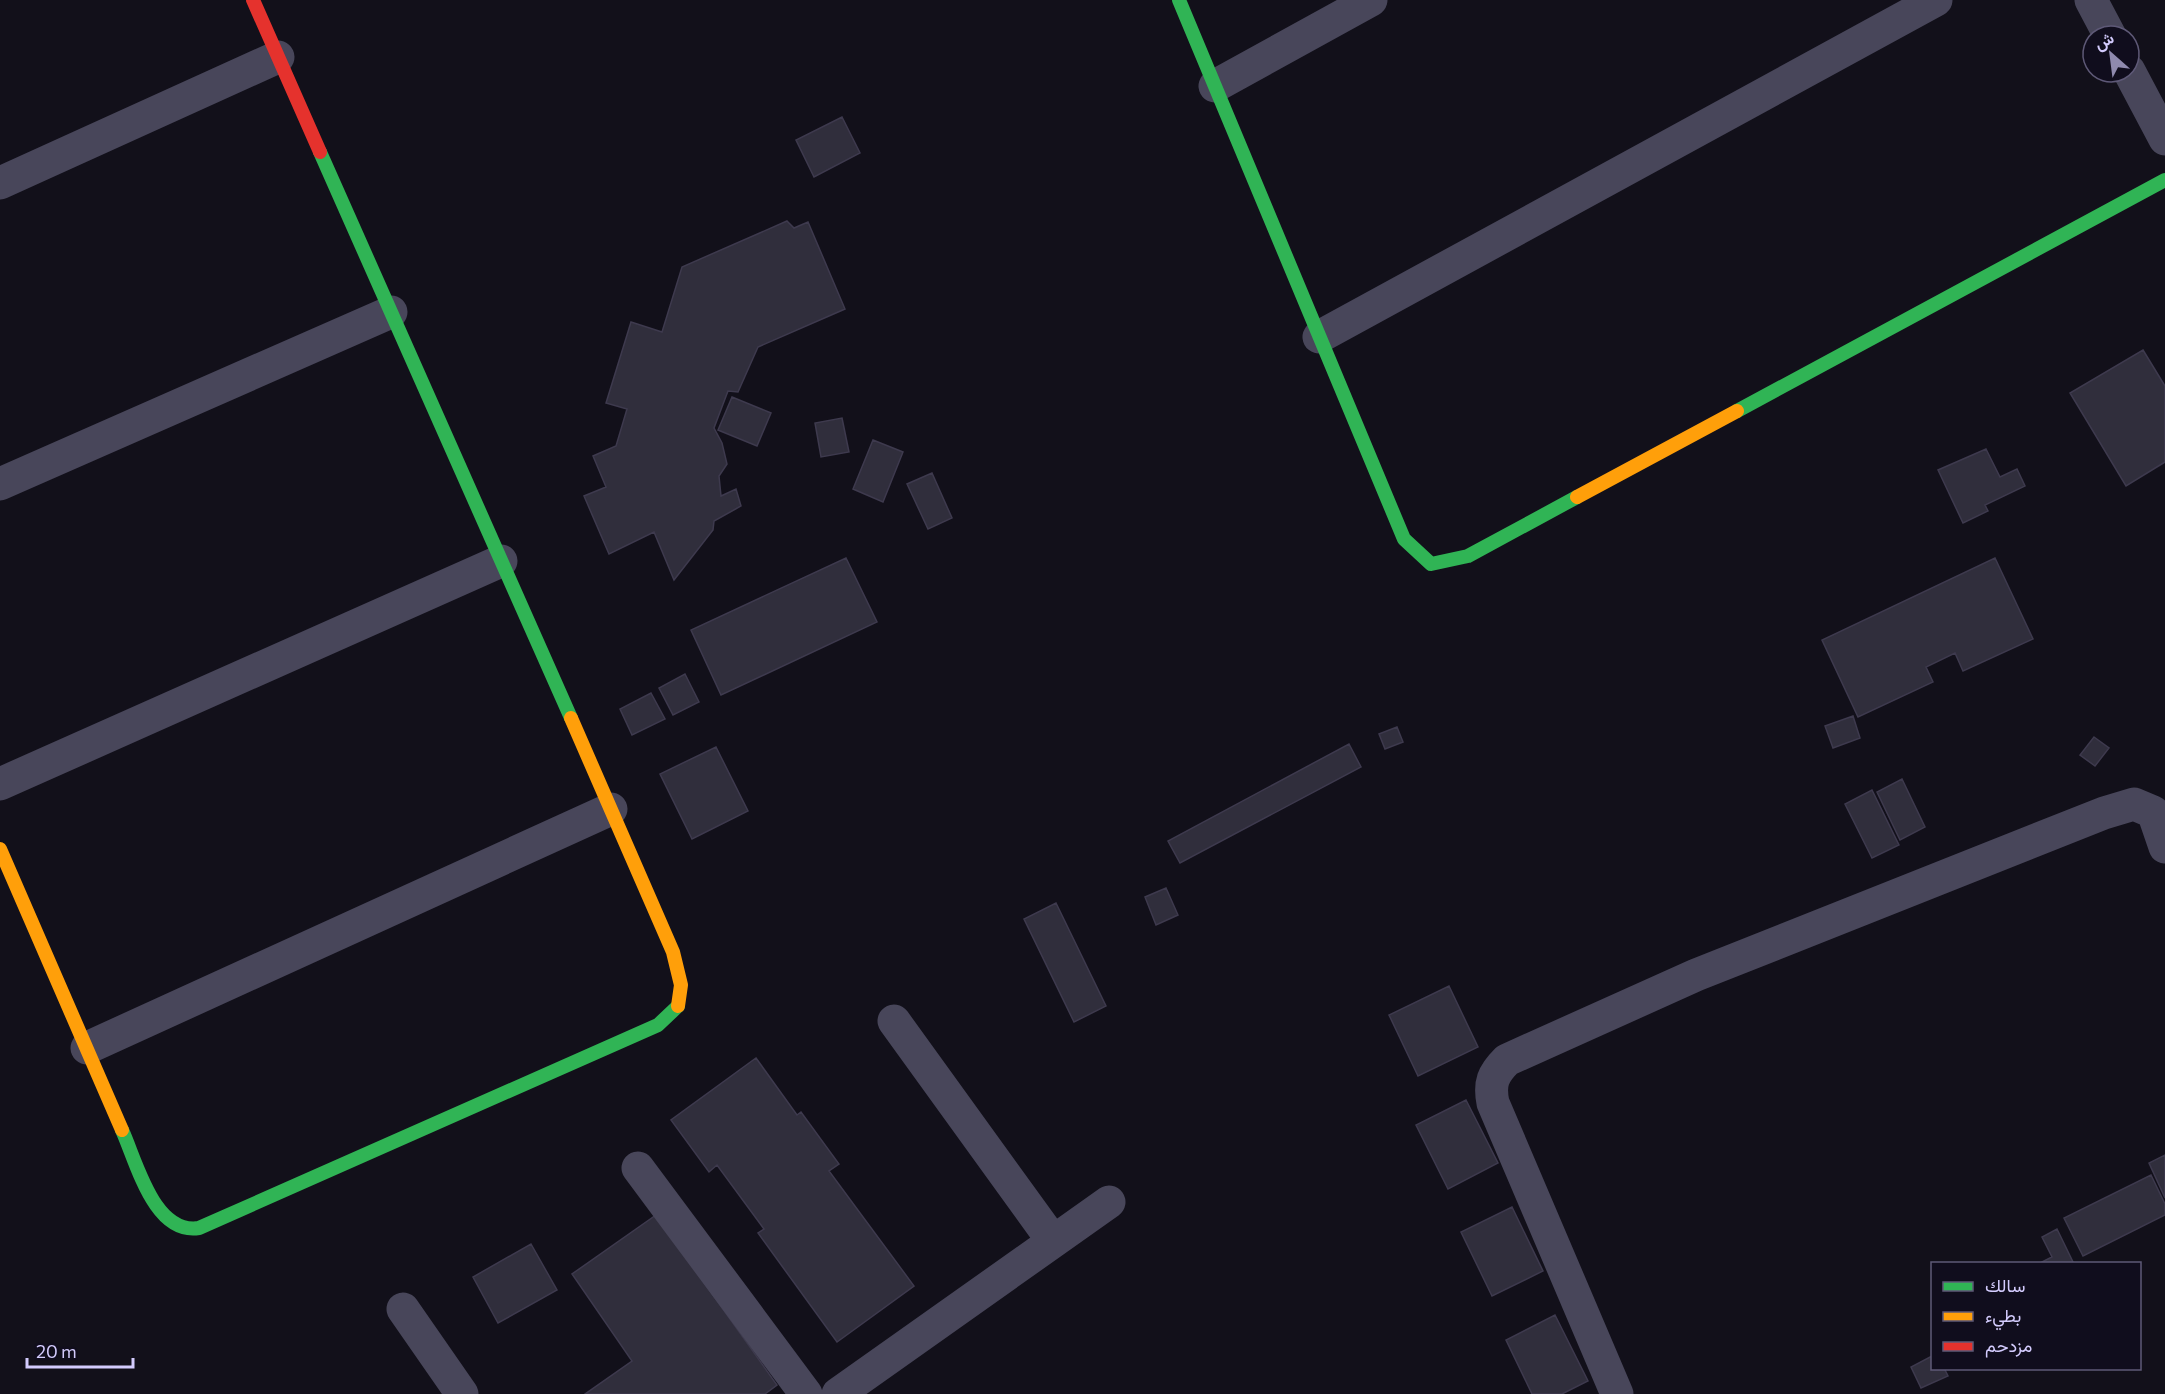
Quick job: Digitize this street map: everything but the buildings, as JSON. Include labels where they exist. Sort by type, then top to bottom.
[{"type":"street","points":[[0,849],[156,1208],[168,1221],[181,1230],[199,1229],[658,1025],[675,1011],[680,994],[678,969],[666,934],[253,0]]},
{"type":"street","points":[[1179,0],[1404,539],[1431,564],[1468,556],[2165,180]]},
{"type":"street","points":[[1215,86],[1371,0]]},
{"type":"street","points":[[1319,337],[1936,0]]},
{"type":"street","points":[[2091,0],[2104,24]]},
{"type":"street","points":[[0,183],[278,57]]},
{"type":"street","points":[[2136,84],[2165,139]]},
{"type":"street","points":[[0,484],[391,312]]},
{"type":"street","points":[[0,784],[501,561]]},
{"type":"street","points":[[1617,1394],[1493,1103],[1490,1087],[1495,1072],[1507,1060],[1696,975],[2104,813],[2134,804],[2153,812],[2165,847]]},
{"type":"street","points":[[87,1048],[611,809]]},
{"type":"street","points":[[894,1021],[1053,1241]]},
{"type":"street","points":[[638,1168],[806,1394]]},
{"type":"street","points":[[838,1394],[1109,1202]]},
{"type":"street","points":[[403,1309],[462,1394]]},
{"type":"traffic: fast","points":[[1179,0],[1404,539],[1431,564],[1468,556],[1577,497]]},
{"type":"traffic: fast","points":[[320,152],[571,718]]},
{"type":"traffic: fast","points":[[1737,411],[2165,180]]},
{"type":"traffic: fast","points":[[122,1130],[141,1177],[159,1209],[170,1220],[183,1227],[199,1228],[658,1025],[678,1006]]},
{"type":"traffic: slow","points":[[1577,497],[1737,411]]},
{"type":"traffic: slow","points":[[571,718],[673,952],[681,985],[678,1006]]},
{"type":"traffic: slow","points":[[0,849],[122,1130]]},
{"type":"traffic: jam","points":[[253,0],[320,152]]}]
